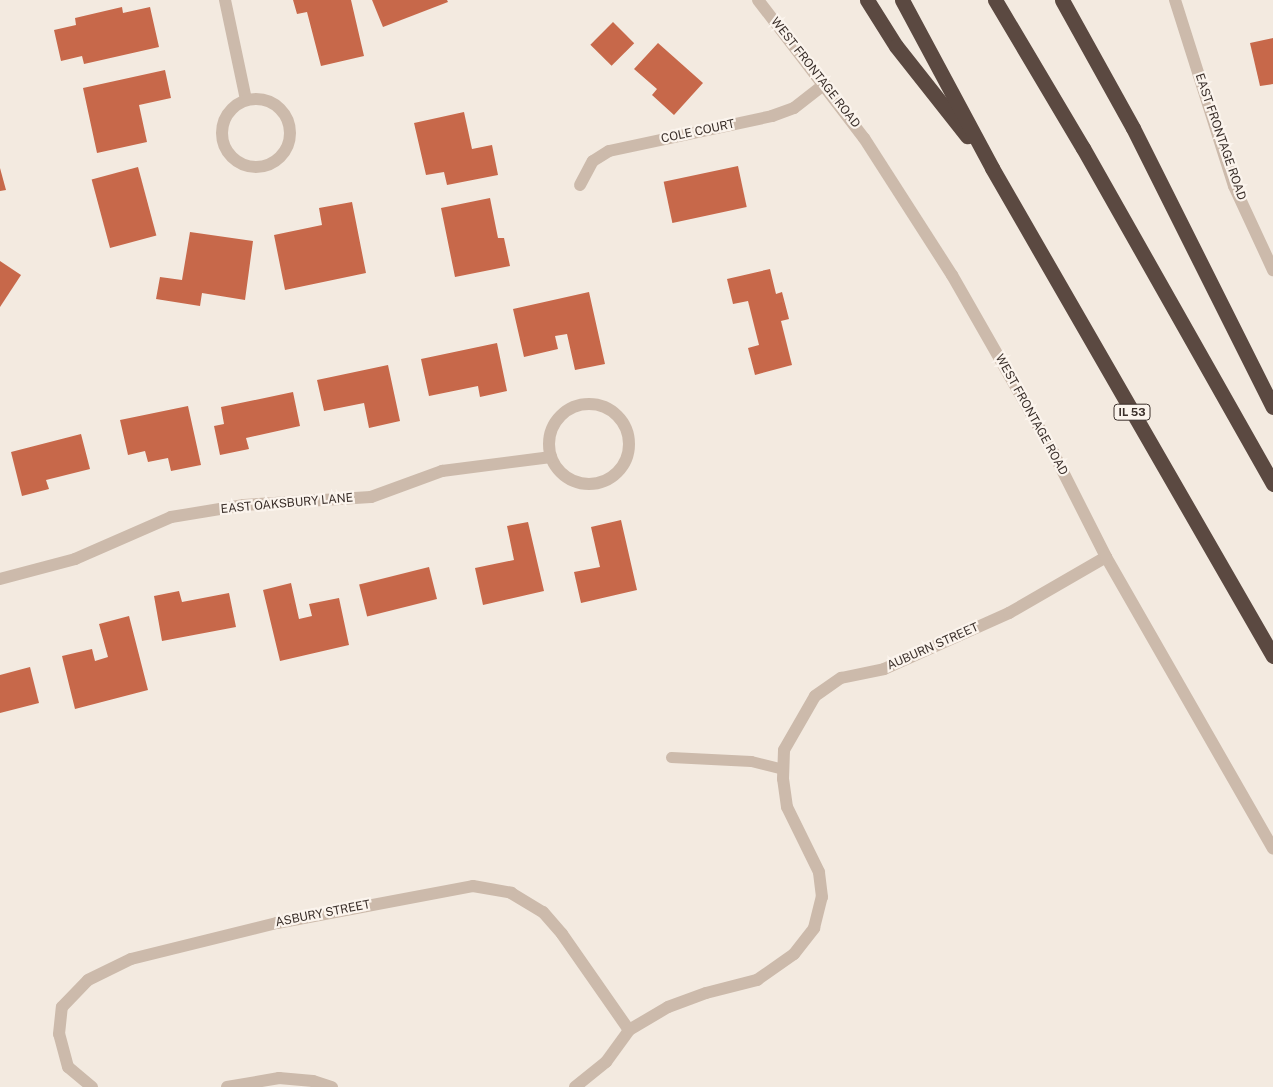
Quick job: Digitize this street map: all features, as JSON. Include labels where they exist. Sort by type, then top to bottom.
[{"type":"highway","points":[[867,0],[896,46],[992,168]]},
{"type":"highway","name":"IL 53","points":[[902,0],[992,168],[1273,656]]},
{"type":"highway","points":[[995,0],[1083,148],[1273,484]]},
{"type":"highway","points":[[1062,0],[1133,128],[1273,407]]},
{"type":"street","points":[[225,0],[246,100]]},
{"type":"street","name":"WEST FRONTAGE ROAD","points":[[758,0],[825,84],[864,138],[952,274],[1053,452],[1106,557],[1273,849]]},
{"type":"street","name":"EAST FRONTAGE ROAD","points":[[1175,0],[1234,186],[1273,270]]},
{"type":"street","name":"COLE COURT","points":[[580,185],[593,161],[609,151],[772,116],[794,108],[825,84]]},
{"type":"street","points":[[257,98],[268,100],[278,106],[288,121],[290,138],[286,149],[279,158],[269,164],[258,167],[247,166],[237,162],[223,144],[221,134],[223,122],[228,112],[246,100],[257,98]]},
{"type":"street","points":[[583,404],[606,407],[616,413],[623,422],[628,435],[629,448],[625,462],[617,472],[606,480],[593,484],[580,483],[567,478],[557,469],[550,457],[548,445],[554,423],[571,407],[583,404]]},
{"type":"street","name":"EAST OAKSBURY LANE","points":[[0,579],[75,559],[171,517],[244,505],[371,497],[442,471],[550,457]]},
{"type":"street","name":"AUBURN STREET","points":[[575,1087],[606,1062],[629,1030],[668,1007],[706,993],[757,980],[794,954],[814,928],[822,897],[818,872],[787,807],[783,769],[784,750],[815,696],[841,678],[884,669],[1009,613],[1106,557]]},
{"type":"street","name":"ASBURY STREET","points":[[92,1087],[68,1067],[59,1034],[62,1007],[88,980],[130,959],[277,923],[472,886],[512,893],[543,912],[562,934],[629,1030]]},
{"type":"street","points":[[227,1087],[279,1078],[313,1081],[332,1087]]},
{"type":"lane","points":[[671,757],[751,761],[783,769]]},
{"type":"building","points":[[293,0],[351,0],[364,56],[321,66],[307,12],[297,14]]},
{"type":"building","points":[[372,0],[447,0],[448,2],[383,27]]},
{"type":"building","points":[[122,7],[123,13],[150,7],[159,47],[84,64],[82,56],[61,61],[54,30],[76,25],[75,18]]},
{"type":"building","points":[[613,22],[634,43],[612,66],[590,45]]},
{"type":"building","points":[[1273,38],[1273,84],[1260,86],[1250,43]]},
{"type":"building","points":[[658,43],[703,83],[674,115],[652,95],[657,89],[634,69]]},
{"type":"building","points":[[165,70],[171,98],[139,105],[147,142],[97,153],[83,88]]},
{"type":"building","points":[[464,112],[472,149],[492,145],[498,175],[447,185],[444,172],[426,175],[414,123]]},
{"type":"building","points":[[738,166],[747,207],[672,223],[664,182]]},
{"type":"building","points":[[138,167],[156,236],[110,248],[92,179]]},
{"type":"building","points":[[0,168],[6,190],[0,191]]},
{"type":"building","points":[[490,198],[498,238],[504,238],[510,266],[455,277],[441,208]]},
{"type":"building","points":[[352,202],[366,273],[285,290],[274,235],[322,225],[319,208]]},
{"type":"building","points":[[190,232],[253,241],[245,300],[202,293],[200,306],[156,299],[160,277],[182,280]]},
{"type":"building","points":[[0,261],[21,275],[0,307]]},
{"type":"building","points":[[770,269],[776,294],[782,292],[789,319],[781,321],[792,365],[755,375],[748,348],[759,345],[748,301],[733,304],[727,279]]},
{"type":"building","points":[[589,292],[605,364],[575,370],[567,334],[555,336],[558,349],[524,357],[513,309]]},
{"type":"building","points":[[497,343],[507,391],[480,397],[478,386],[429,396],[421,359]]},
{"type":"building","points":[[388,365],[400,421],[369,428],[364,403],[324,411],[317,380]]},
{"type":"building","points":[[293,392],[300,426],[246,438],[249,449],[220,455],[214,426],[224,424],[221,407]]},
{"type":"building","points":[[188,406],[201,465],[171,471],[168,458],[148,462],[145,451],[128,455],[120,420]]},
{"type":"building","points":[[81,434],[90,469],[46,480],[49,489],[22,496],[11,452]]},
{"type":"building","points":[[621,520],[637,590],[581,603],[574,572],[600,567],[591,527]]},
{"type":"building","points":[[528,522],[544,591],[483,605],[475,568],[514,560],[507,526]]},
{"type":"building","points":[[429,567],[437,599],[367,616],[359,584]]},
{"type":"building","points":[[291,583],[299,619],[312,616],[309,604],[339,598],[349,645],[280,661],[263,590]]},
{"type":"building","points":[[179,591],[182,602],[229,593],[236,627],[162,641],[154,596]]},
{"type":"building","points":[[129,616],[148,690],[75,709],[62,656],[92,649],[95,661],[108,657],[99,624]]},
{"type":"building","points":[[30,667],[39,703],[0,713],[0,675]]}]
